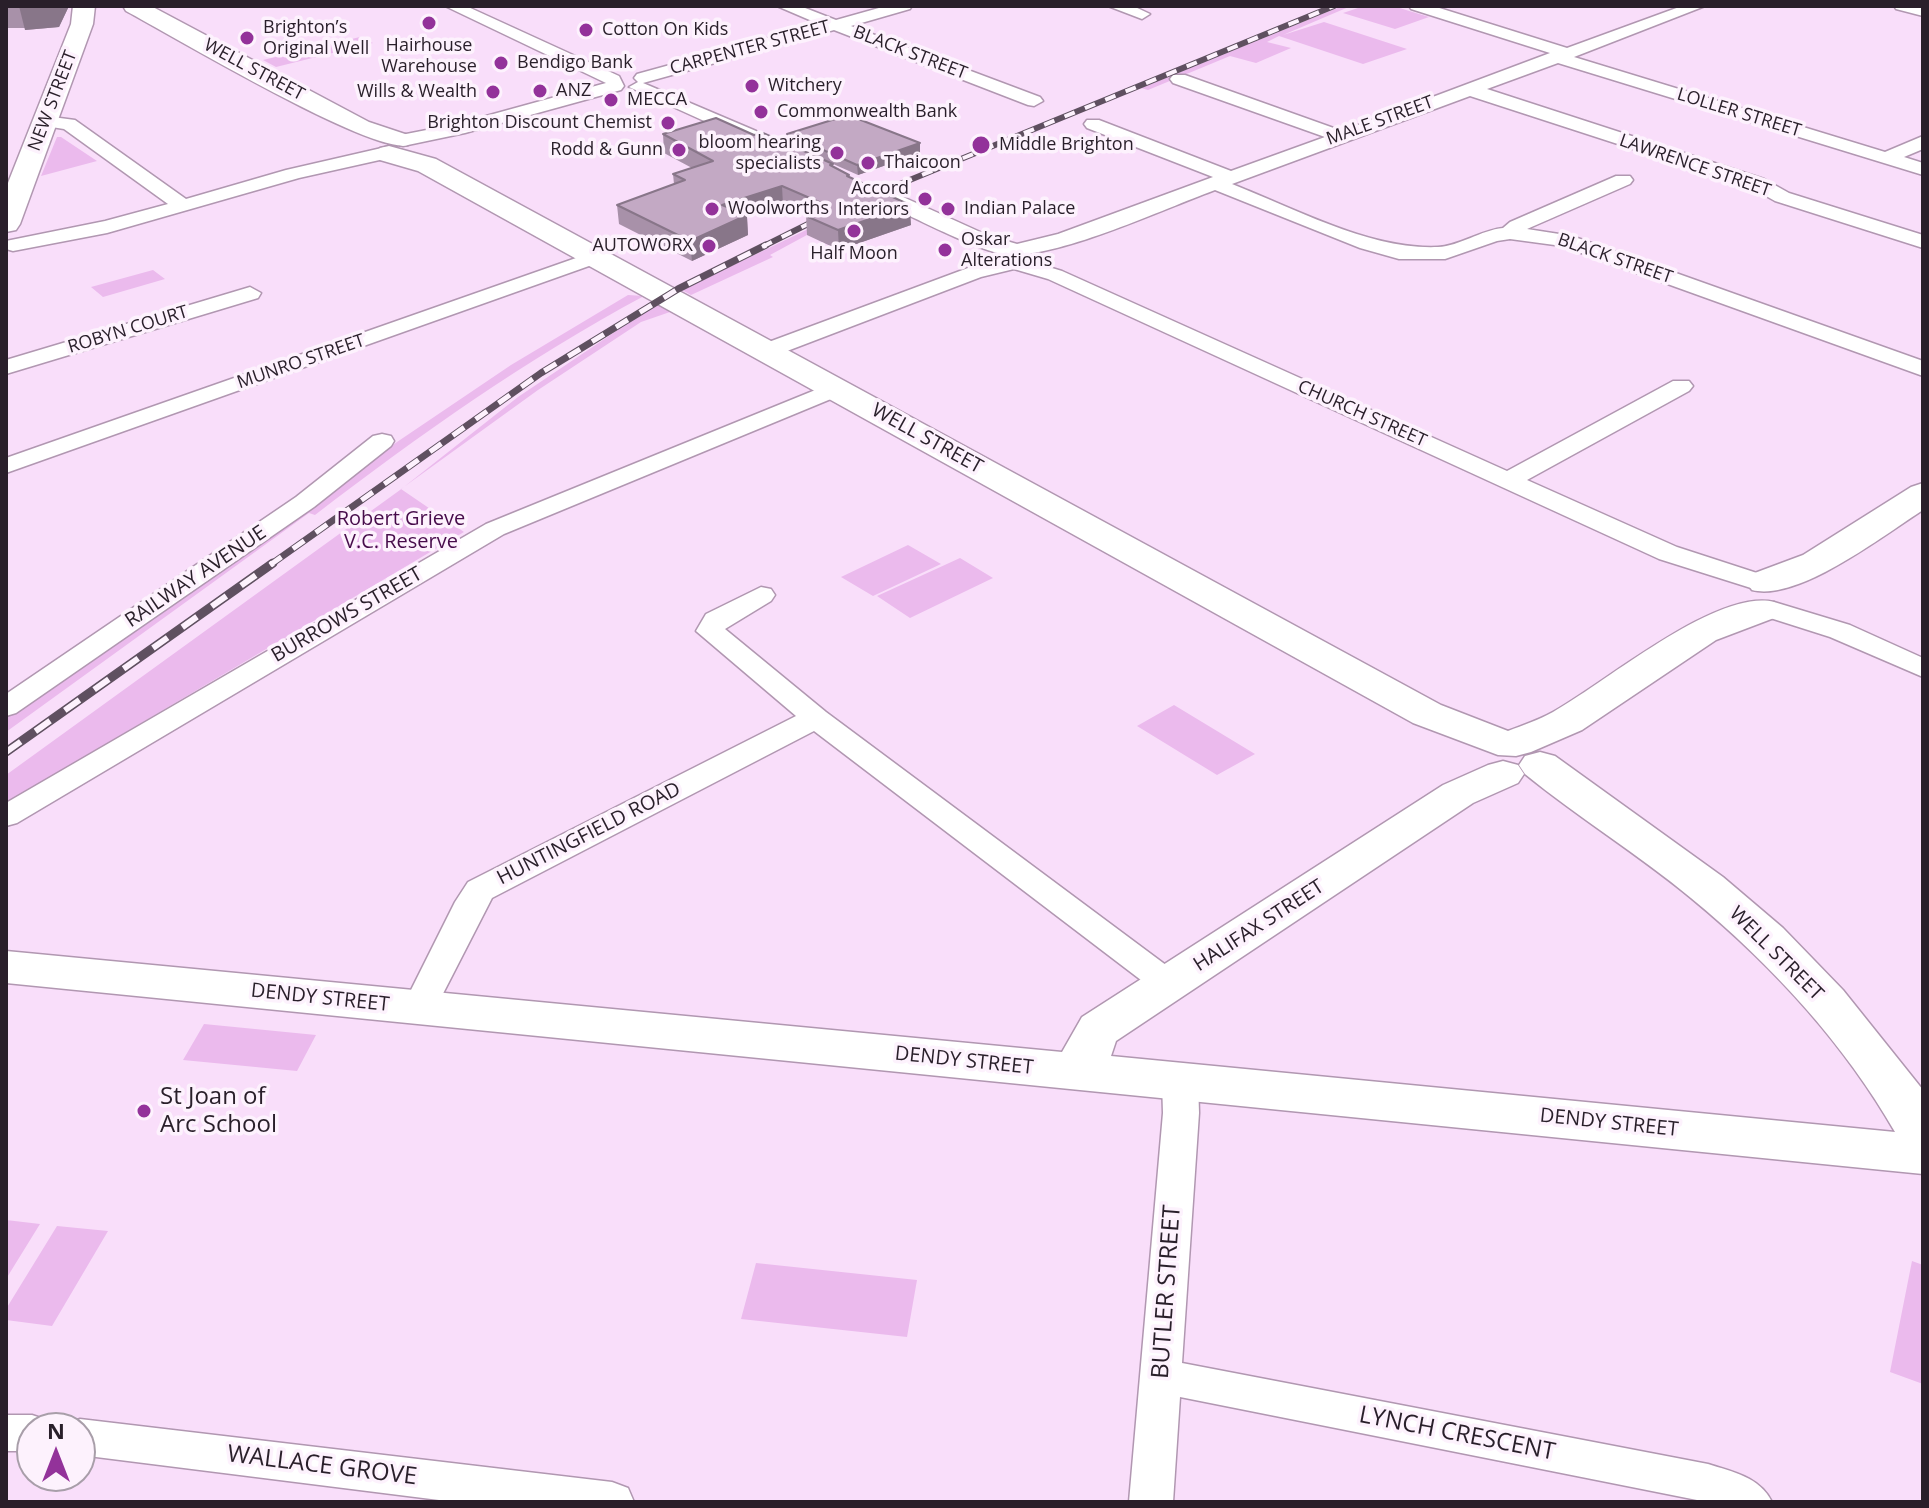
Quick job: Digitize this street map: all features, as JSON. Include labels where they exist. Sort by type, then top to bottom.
[{"type":"street","points":[[453,6],[772,145]]},
{"type":"street","points":[[470,6],[626,81]]},
{"type":"street","name":"BLACK STREET","points":[[785,6],[1034,101]]},
{"type":"street","name":"CARPENTER STREET","points":[[8,238],[68,236],[904,6]]},
{"type":"street","points":[[1116,6],[1142,14]]},
{"type":"street","name":"LOLLER STREET","points":[[1417,6],[1561,55],[1923,169]]},
{"type":"street","name":"MALE STREET","points":[[766,351],[1012,255],[1065,239],[1697,6]]},
{"type":"street","points":[[1902,6],[1923,11]]},
{"type":"street","name":"WELL STREET","points":[[108,7],[141,9],[1427,714],[1504,762],[1595,808],[1708,888],[1810,984],[1879,1068],[1923,1134]]},
{"type":"street","name":"NEW STREET","points":[[8,238],[43,127],[85,12],[108,7]]},
{"type":"street","points":[[1638,10],[1666,17]]},
{"type":"street","points":[[1179,79],[1340,136]]},
{"type":"street","name":"LAWRENCE STREET","points":[[1468,89],[1757,183],[1782,197],[1923,242]]},
{"type":"street","name":"BLACK STREET","points":[[1093,124],[1367,244],[1399,253],[1445,253],[1493,235],[1510,233],[1565,240],[1923,369]]},
{"type":"street","points":[[43,127],[79,134],[182,205]]},
{"type":"street","points":[[1886,158],[1923,142]]},
{"type":"street","points":[[1510,233],[1517,226],[1623,180]]},
{"type":"street","name":"CHURCH STREET","points":[[854,182],[1923,668]]},
{"type":"street","name":"MUNRO STREET","points":[[6,466],[596,257]]},
{"type":"street","name":"ROBYN COURT","points":[[6,367],[250,293]]},
{"type":"street","points":[[1508,480],[1681,386]]},
{"type":"street","name":"BURROWS STREET","points":[[6,816],[495,529],[835,389]]},
{"type":"street","name":"RAILWAY AVENUE","points":[[6,707],[305,502],[382,441]]},
{"type":"street","name":"HALIFAX STREET","points":[[1083,1072],[1087,1049],[1099,1029],[1702,632],[1923,494]]},
{"type":"street","points":[[761,595],[716,620],[710,631],[816,718],[1170,985]]},
{"type":"street","name":"HUNTINGFIELD ROAD","points":[[419,1008],[471,902],[480,890],[816,718]]},
{"type":"street","name":"DENDY STREET","points":[[6,967],[1923,1154]]},
{"type":"street","name":"BUTLER STREET","points":[[1151,1502],[1181,1113],[1180,1081]]},
{"type":"street","name":"LYNCH CRESCENT","points":[[1160,1376],[1708,1483],[1734,1492],[1750,1502]]},
{"type":"street","name":"WALLACE GROVE","points":[[96,1439],[612,1502]]},
{"type":"green space","points":[[1342,6],[1351,6],[1283,35],[1324,22],[1407,49],[1363,64],[1279,36],[1267,42],[1291,48],[1256,63],[1230,56],[1148,90],[1141,88]]},
{"type":"green space","points":[[1364,6],[1393,6],[1429,17],[1395,29],[1343,13]]},
{"type":"green space","points":[[360,37],[373,43],[276,67],[263,60]]},
{"type":"green space","points":[[57,137],[61,137],[97,161],[41,176]]},
{"type":"green space","points":[[864,202],[770,255],[773,257],[691,295],[682,290]]},
{"type":"green space","points":[[153,270],[165,279],[103,297],[91,287]]},
{"type":"green space","points":[[628,295],[644,296],[558,345],[475,399],[315,515],[309,513],[6,732],[6,716],[307,509],[397,442],[511,365]]},
{"type":"green space","points":[[658,303],[670,312],[641,322],[538,390],[404,487],[518,397]]},
{"type":"green space","name":"Robert Grieve V.C. Reserve","points":[[401,489],[464,532],[6,803],[6,775]]},
{"type":"green space","points":[[908,545],[941,564],[873,596],[841,577]]},
{"type":"green space","points":[[960,558],[993,578],[910,618],[877,596]]},
{"type":"green space","points":[[1174,705],[1255,754],[1217,775],[1137,726]]},
{"type":"green space","points":[[204,1024],[316,1035],[297,1071],[183,1060]]},
{"type":"green space","points":[[6,1220],[40,1224],[6,1279]]},
{"type":"green space","points":[[57,1226],[108,1231],[52,1326],[6,1320],[6,1309]]},
{"type":"green space","points":[[1912,1261],[1923,1265],[1923,1384],[1890,1372]]},
{"type":"green space","points":[[756,1263],[917,1280],[907,1337],[741,1319]]},
{"type":"building","points":[[848,115],[920,143],[857,165],[787,134]]},
{"type":"building","points":[[716,118],[754,135],[763,133],[833,164],[830,165],[847,176],[910,205],[838,230],[806,216],[826,205],[782,186],[722,205],[747,215],[690,241],[617,205],[685,180],[673,174],[713,161],[663,134]]},
{"type":"railway","points":[[861,200],[1334,6]]},
{"type":"railway","points":[[270,565],[541,373],[678,289],[828,214]]},
{"type":"railway","points":[[6,752],[273,563]]},
{"type":"place","name":"Hairhouse Warehouse","points":[[429,23]]},
{"type":"place","name":"Cotton On Kids","points":[[586,30]]},
{"type":"place","name":"Brighton’s Original Well","points":[[247,38]]},
{"type":"place","name":"Bendigo Bank","points":[[501,63]]},
{"type":"place","name":"Witchery","points":[[752,86]]},
{"type":"place","name":"ANZ","points":[[540,91]]},
{"type":"place","name":"Wills & Wealth","points":[[493,92]]},
{"type":"place","name":"MECCA","points":[[611,100]]},
{"type":"place","name":"Commonwealth Bank","points":[[761,112]]},
{"type":"place","name":"Brighton Discount Chemist","points":[[668,123]]},
{"type":"place","name":"Middle Brighton","points":[[981,145]]},
{"type":"place","name":"Rodd & Gunn","points":[[679,150]]},
{"type":"place","name":"bloom hearing specialists","points":[[837,153]]},
{"type":"place","name":"Thaicoon","points":[[868,163]]},
{"type":"place","name":"Accord Interiors","points":[[925,199]]},
{"type":"place","name":"Woolworths","points":[[712,209]]},
{"type":"place","name":"Indian Palace","points":[[948,209]]},
{"type":"place","name":"Half Moon","points":[[854,231]]},
{"type":"place","name":"AUTOWORX","points":[[709,246]]},
{"type":"place","name":"Oskar Alterations","points":[[945,250]]},
{"type":"place","name":"St Joan of Arc School","points":[[144,1111]]}]
